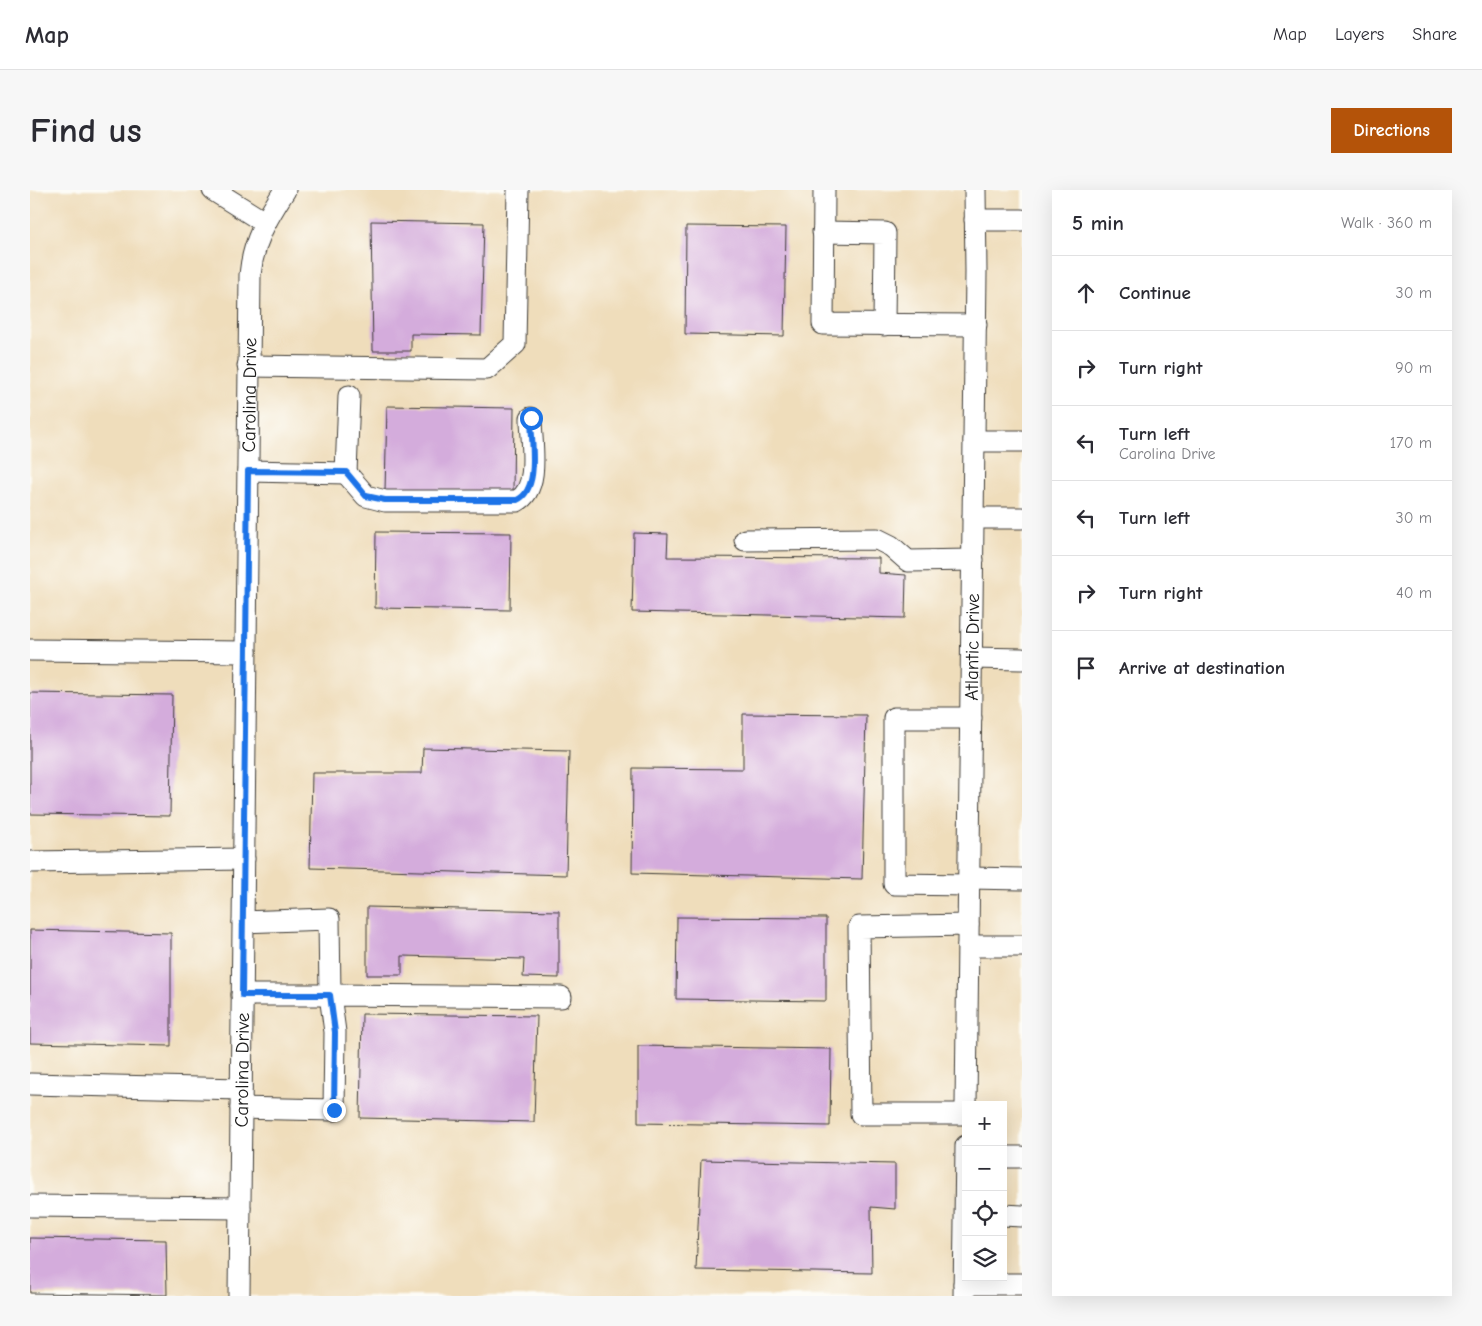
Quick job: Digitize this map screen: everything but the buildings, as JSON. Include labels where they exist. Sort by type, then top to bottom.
[{"type":"street","points":[[213,190],[264,222]]},
{"type":"street","name":"Carolina Drive","points":[[239,1296],[250,275],[255,244],[264,222],[285,190]]},
{"type":"street","points":[[248,366],[487,369],[515,344],[518,190]]},
{"type":"street","points":[[824,190],[823,324],[976,325]]},
{"type":"street","name":"Atlantic Drive","points":[[966,1101],[976,325],[975,190]]},
{"type":"street","points":[[975,220],[1022,220]]},
{"type":"street","points":[[823,232],[885,233],[884,325]]},
{"type":"street","points":[[349,396],[346,472],[366,496],[385,500],[517,500],[526,494],[532,482],[531,418]]},
{"type":"street","points":[[974,441],[1022,441]]},
{"type":"street","points":[[248,471],[346,472]]},
{"type":"street","points":[[973,518],[1022,518]]},
{"type":"street","points":[[746,540],[877,538],[891,546],[908,561],[973,560]]},
{"type":"street","points":[[30,650],[246,652]]},
{"type":"street","points":[[972,658],[1022,659]]},
{"type":"street","points":[[971,718],[894,718],[894,884],[969,882],[1022,878]]},
{"type":"street","points":[[30,862],[244,859]]},
{"type":"street","points":[[30,1084],[241,1098],[334,1110],[335,1032],[330,995],[329,919],[243,922]]},
{"type":"street","points":[[962,1114],[861,1114],[859,927],[968,935],[1022,946]]},
{"type":"street","points":[[242,995],[561,997]]},
{"type":"street","points":[[1007,1157],[1022,1157]]},
{"type":"street","points":[[30,1206],[240,1208]]},
{"type":"street","points":[[1007,1215],[1022,1216]]},
{"type":"street","points":[[965,1236],[964,1290],[1022,1284]]},
{"type":"route","points":[[334,1110],[335,1032],[330,995],[242,995],[248,471],[346,472],[366,496],[385,500],[517,500],[526,494],[532,482],[531,418]]}]
